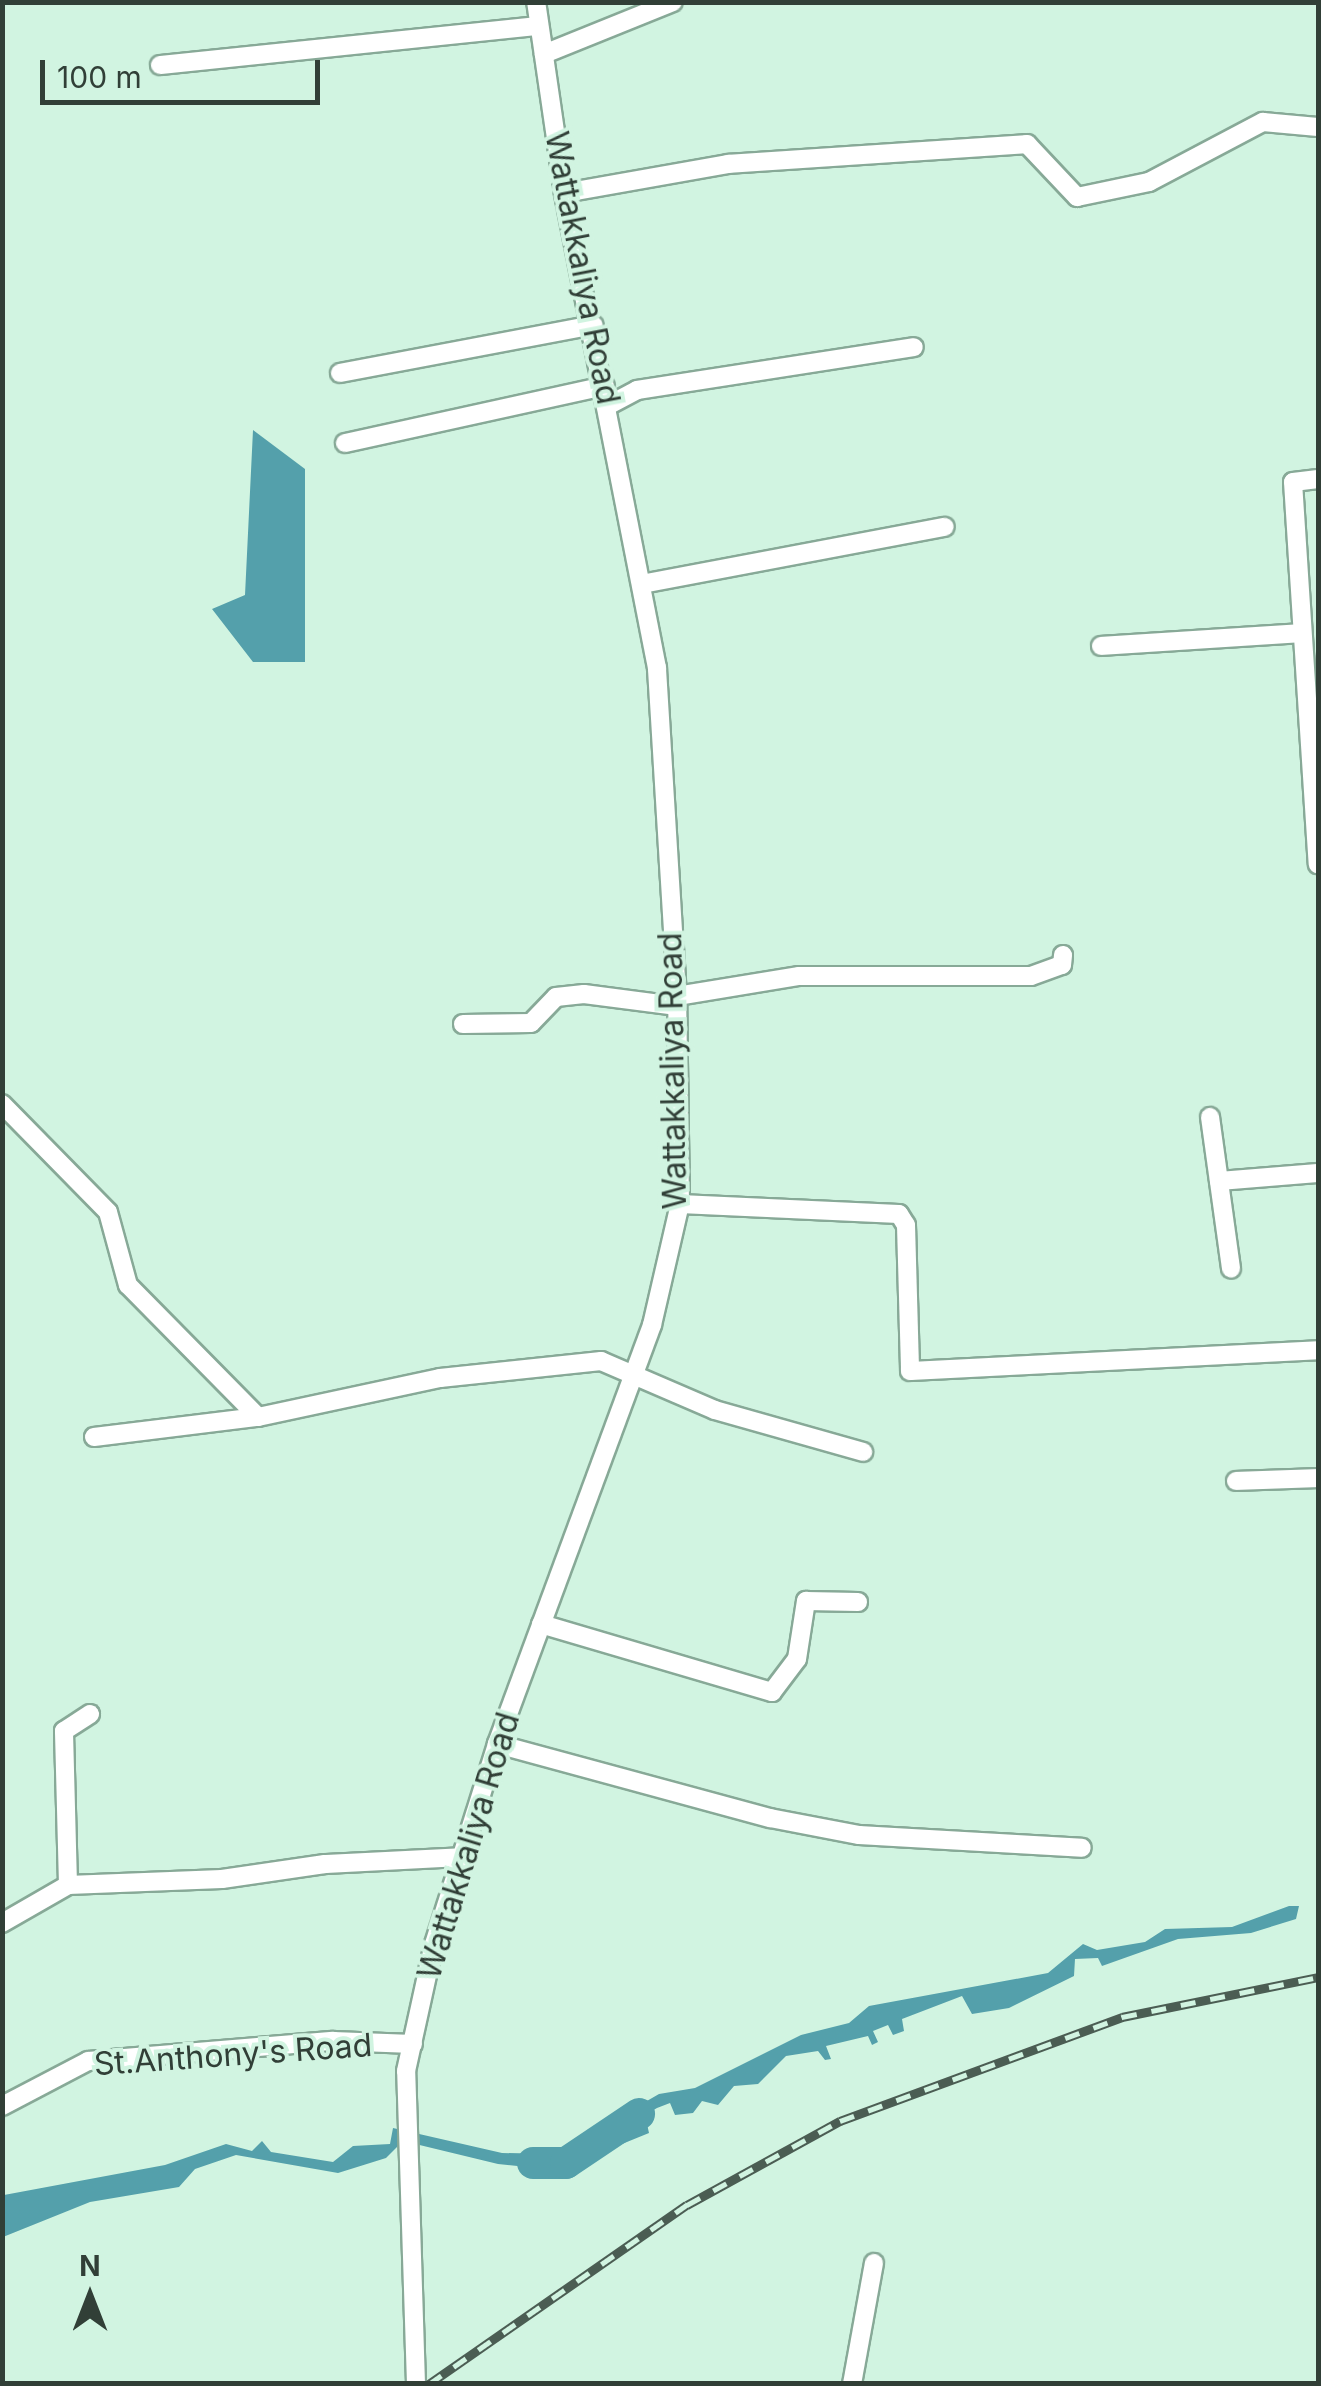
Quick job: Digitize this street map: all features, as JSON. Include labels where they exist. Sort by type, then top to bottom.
[{"type":"street","name":"Wattakkaliya Road","points":[[416,2383],[407,2107],[412,2044],[497,1744],[652,1325],[680,1204],[677,1001],[657,668],[607,395],[564,193],[536,2]]},
{"type":"street","points":[[544,54],[673,2]]},
{"type":"street","points":[[160,65],[539,26]]},
{"type":"street","points":[[564,193],[728,164],[1027,144],[1077,197],[1150,182],[1263,122],[1318,128]]},
{"type":"street","points":[[340,374],[593,325]]},
{"type":"street","points":[[345,443],[607,395],[914,347]]},
{"type":"street","points":[[1318,479],[1292,482],[1318,864]]},
{"type":"street","points":[[642,584],[945,527]]},
{"type":"street","points":[[1101,646],[1302,633]]},
{"type":"street","points":[[463,1024],[531,1023],[556,998],[584,994],[677,1001],[799,976],[1031,976],[1062,965],[1062,955]]},
{"type":"street","points":[[2,1104],[108,1212],[128,1285],[258,1417]]},
{"type":"street","points":[[1210,1117],[1231,1268]]},
{"type":"street","points":[[1219,1181],[1318,1173]]},
{"type":"street","points":[[680,1204],[899,1214],[906,1225],[910,1371],[1318,1350]]},
{"type":"street","points":[[94,1437],[258,1417],[440,1378],[601,1361],[715,1410],[863,1452]]},
{"type":"street","points":[[1236,1481],[1318,1478]]},
{"type":"street","points":[[541,1624],[772,1692],[797,1659],[806,1601],[858,1602]]},
{"type":"street","points":[[68,1885],[64,1731],[90,1714]]},
{"type":"street","points":[[497,1744],[770,1818],[859,1835],[1082,1848]]},
{"type":"street","points":[[2,1923],[68,1885],[222,1879],[324,1864],[462,1857]]},
{"type":"street","name":"St.Anthony's Road","points":[[2,2106],[88,2061],[333,2041],[412,2044]]},
{"type":"street","points":[[852,2384],[874,2263]]},
{"type":"water","points":[[253,430],[305,469],[305,662],[253,662],[212,609],[245,595]]},
{"type":"water","points":[[1299,1906],[1296,1919],[1251,1933],[1178,1939],[1102,1966],[1098,1958],[1075,1959],[1074,1976],[1009,2008],[972,2014],[962,1996],[902,2019],[904,2031],[893,2035],[888,2025],[873,2031],[878,2042],[872,2045],[868,2036],[826,2046],[831,2059],[825,2060],[818,2051],[786,2056],[758,2084],[734,2086],[718,2105],[702,2101],[693,2113],[675,2115],[670,2103],[657,2108],[645,2115],[649,2133],[622,2144],[590,2135],[565,2171],[498,2164],[403,2141],[386,2158],[338,2173],[236,2155],[195,2169],[179,2187],[90,2202],[3,2237],[4,2195],[165,2165],[226,2144],[252,2151],[262,2141],[271,2152],[333,2162],[353,2146],[390,2144],[393,2128],[502,2153],[555,2154],[659,2094],[695,2088],[801,2035],[849,2023],[869,2006],[1048,1973],[1083,1944],[1097,1950],[1145,1942],[1165,1929],[1232,1927]]},
{"type":"waterway","points":[[533,2163],[566,2163],[639,2114]]},
{"type":"railway","points":[[429,2384],[687,2205],[840,2121],[1122,2017],[1318,1977]]}]
